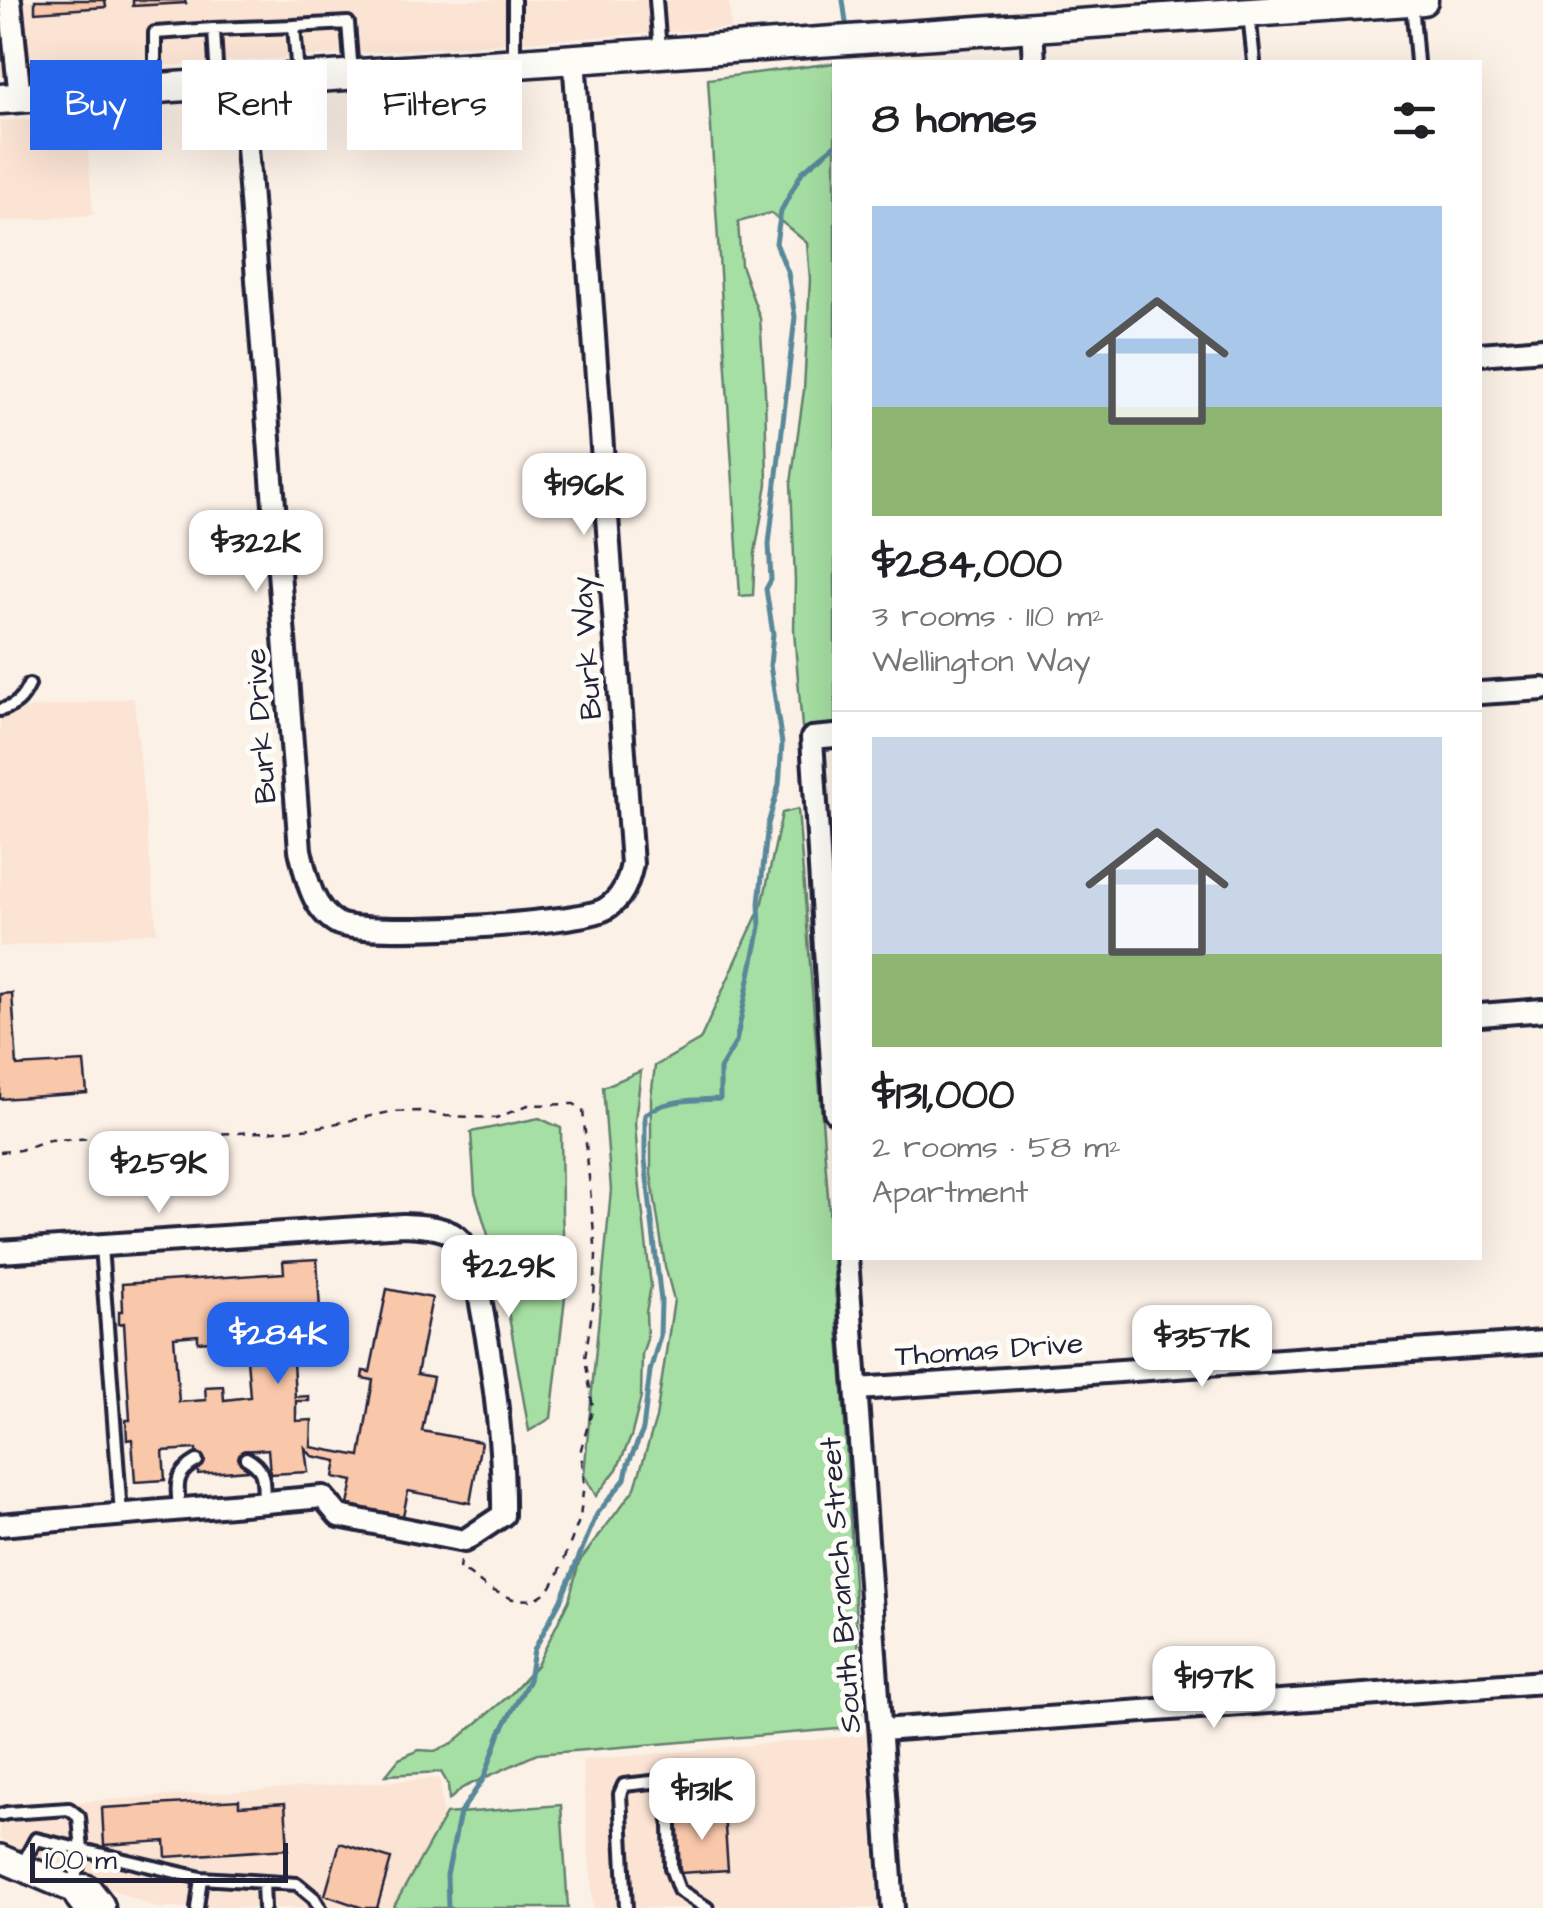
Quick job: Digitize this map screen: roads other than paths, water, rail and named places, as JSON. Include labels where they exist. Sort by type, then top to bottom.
[{"type":"main road","points":[[522,61],[1032,27],[1232,9],[1424,0]]},
{"type":"street","points":[[10,0],[10,99]]},
{"type":"street","points":[[1032,27],[1034,60]]},
{"type":"street","name":"Burk Way","points":[[470,926],[592,915],[619,898],[632,864],[574,58]]},
{"type":"street","name":"Burk Drive","points":[[235,150],[300,850],[308,885],[318,904],[338,923],[362,930],[470,926]]},
{"type":"street","points":[[1482,354],[1543,349]]},
{"type":"street","points":[[1482,693],[1543,689]]},
{"type":"street","points":[[832,736],[812,738],[832,1042]]},
{"type":"street","points":[[1482,1014],[1543,1010]]},
{"type":"street","points":[[0,1252],[403,1224],[430,1226],[458,1238],[473,1262],[494,1376],[504,1476],[503,1515],[464,1541],[339,1516],[323,1496],[0,1525]]},
{"type":"street","name":"South Branch Street","points":[[847,1260],[893,1908]]},
{"type":"street","name":"Thomas Drive","points":[[858,1389],[1543,1342]]},
{"type":"street","points":[[882,1730],[1543,1682]]},
{"type":"street","points":[[10,1863],[92,1900]]},
{"type":"lane","points":[[514,0],[514,60]]},
{"type":"lane","points":[[656,0],[660,52]]},
{"type":"lane","points":[[1412,1],[1417,60]]},
{"type":"lane","points":[[1232,9],[1253,60]]},
{"type":"lane","points":[[154,60],[154,33],[348,23],[351,60]]},
{"type":"lane","points":[[294,26],[297,60]]},
{"type":"lane","points":[[214,29],[223,60]]},
{"type":"lane","points":[[0,710],[14,706],[29,685]]},
{"type":"lane","points":[[101,1245],[121,1514]]},
{"type":"lane","points":[[246,1458],[257,1464],[262,1473],[264,1500]]},
{"type":"lane","points":[[179,1508],[177,1482],[184,1468],[197,1460]]},
{"type":"lane","points":[[626,1908],[620,1794],[624,1784],[661,1781],[669,1784],[672,1868],[679,1890],[707,1908]]},
{"type":"lane","points":[[0,1815],[69,1808],[79,1817],[92,1900]]},
{"type":"lane","points":[[10,1863],[36,1839],[201,1878],[297,1884],[320,1908]]},
{"type":"lane","points":[[196,1908],[201,1878]]},
{"type":"lane","points":[[263,1882],[264,1908]]},
{"type":"waterway","points":[[843,0],[847,30]]},
{"type":"waterway","points":[[448,1908],[447,1875],[460,1813],[484,1778],[500,1733],[529,1680],[534,1650],[562,1597],[597,1514],[625,1479],[643,1430],[650,1371],[660,1336],[661,1301],[645,1160],[645,1115],[671,1103],[720,1099],[720,1069],[736,1042],[760,927],[768,824],[779,785],[782,744],[770,665],[773,634],[766,589],[771,580],[769,544],[795,317],[788,273],[776,243],[781,211],[802,172],[832,147]]}]
